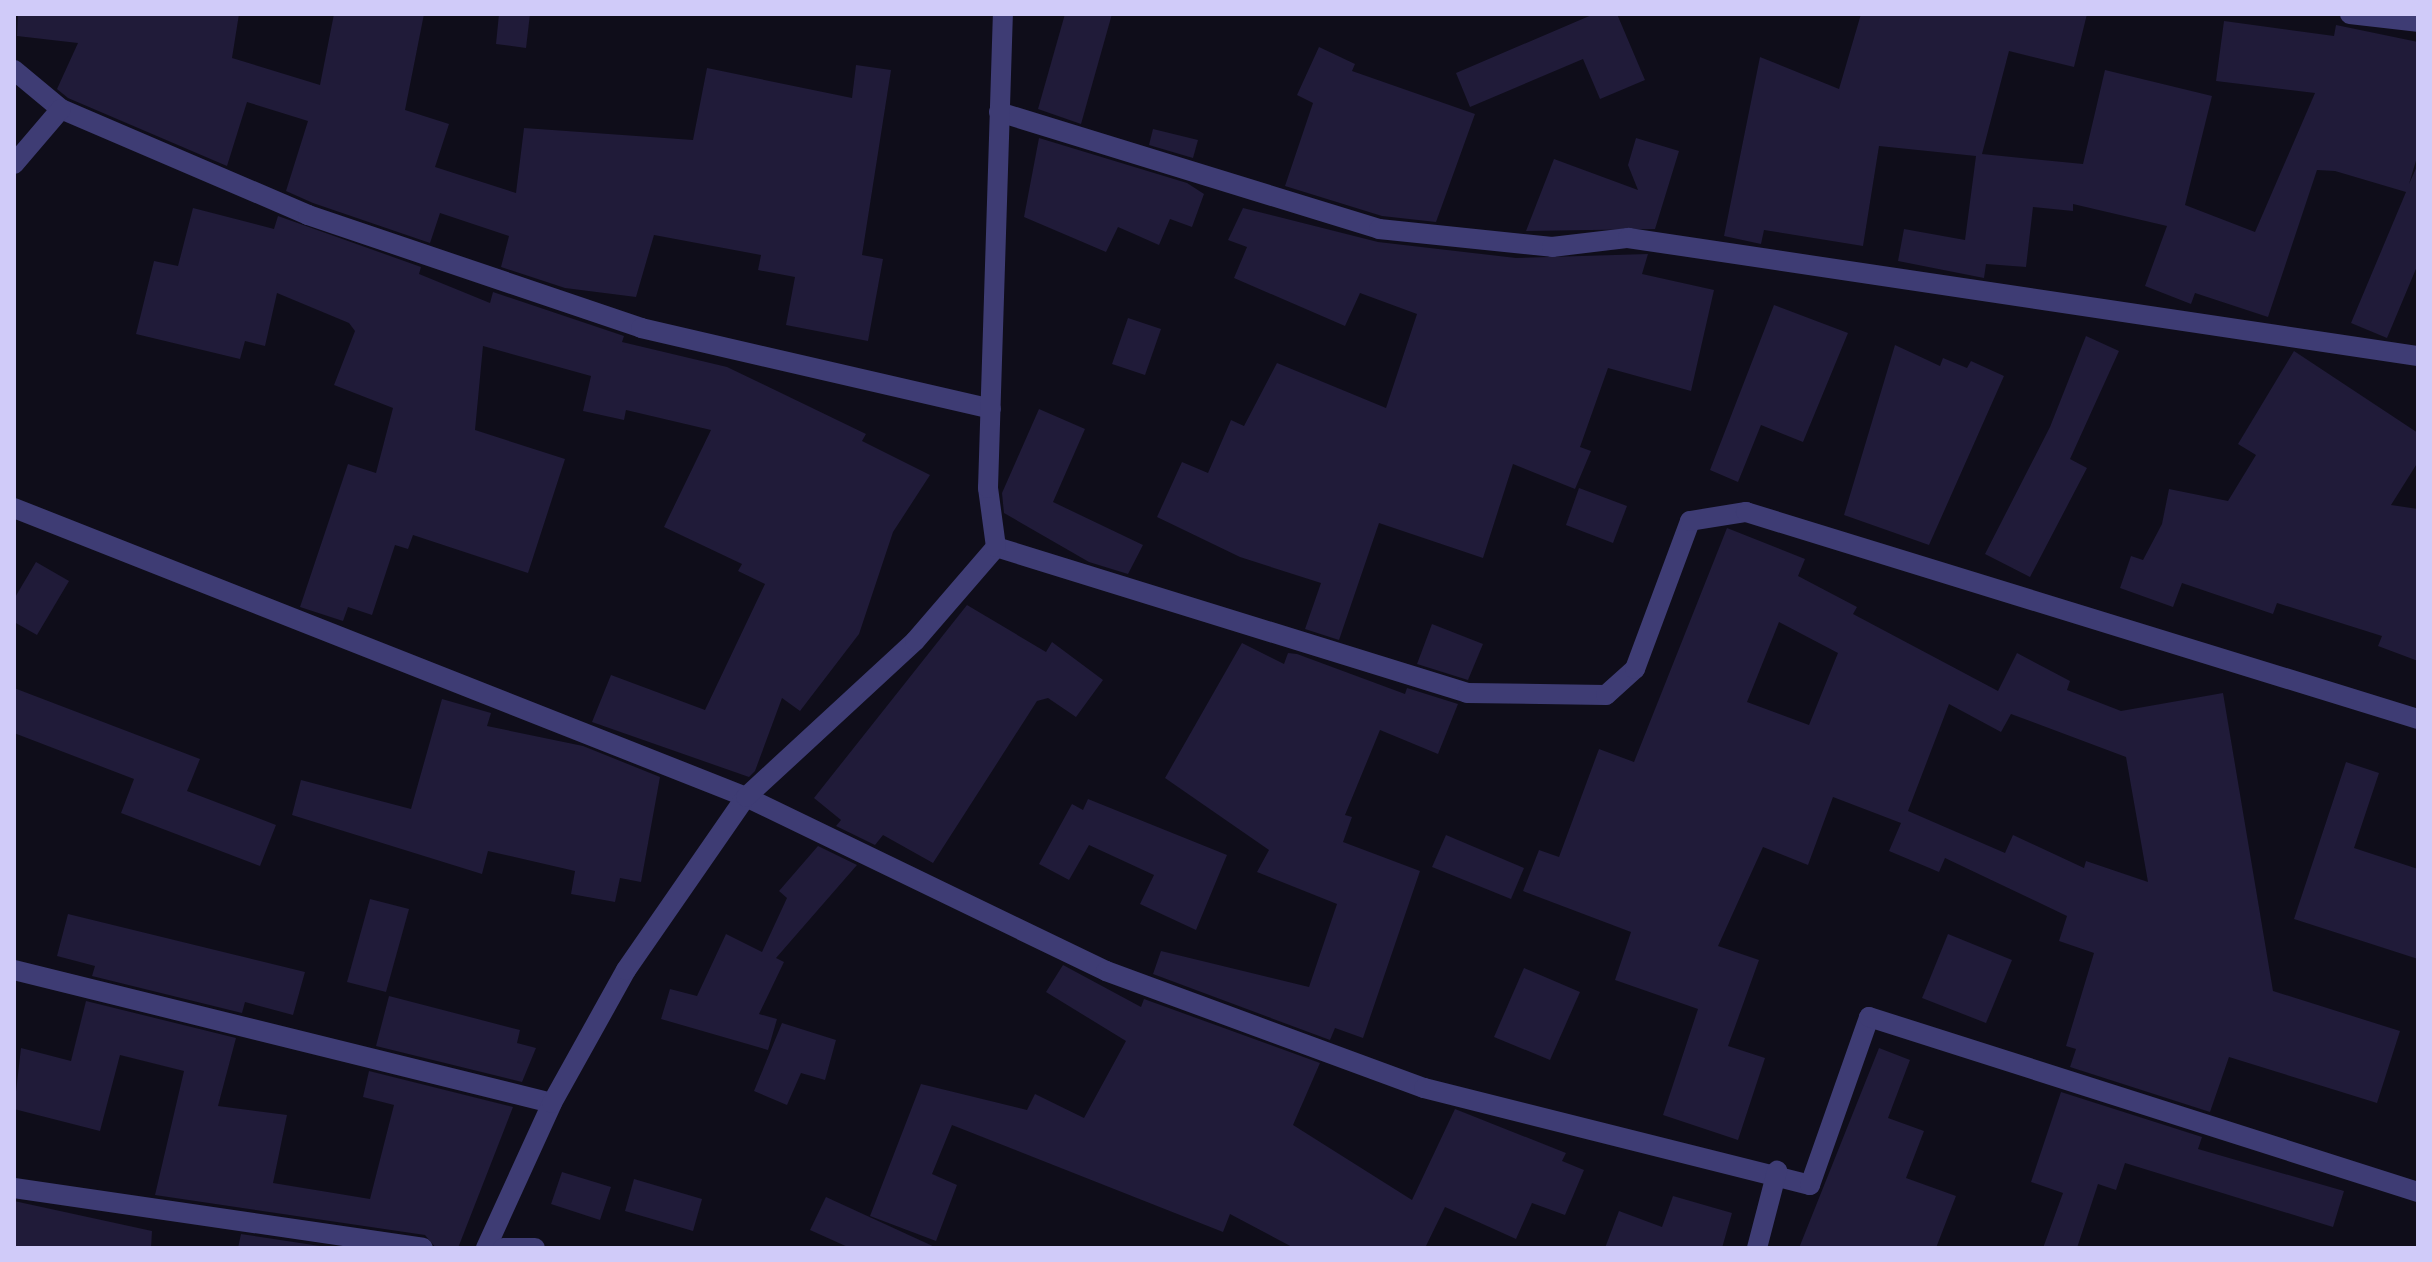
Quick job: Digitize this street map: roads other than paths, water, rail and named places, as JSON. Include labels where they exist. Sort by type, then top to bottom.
[{"type":"street","points":[[486,1248],[552,1103],[626,970],[746,797],[915,641],[996,547],[988,488],[1003,14]]},
{"type":"street","points":[[2350,14],[2418,22]]},
{"type":"street","points":[[14,70],[61,109],[308,215],[641,328],[991,409]]},
{"type":"street","points":[[14,164],[61,109]]},
{"type":"street","points":[[999,112],[1379,229],[1552,247],[1628,238],[2418,356]]},
{"type":"street","points":[[14,508],[746,797],[1106,971],[1410,1083],[1777,1171],[1810,1185],[1869,1017],[2418,1192]]},
{"type":"street","points":[[996,547],[1467,693],[1606,695],[1635,669],[1690,521],[1746,512],[2418,719]]},
{"type":"street","points":[[14,970],[552,1103]]},
{"type":"street","points":[[1757,1248],[1777,1171]]},
{"type":"street","points":[[14,1188],[423,1248]]},
{"type":"street","points":[[503,1248],[535,1248]]}]
